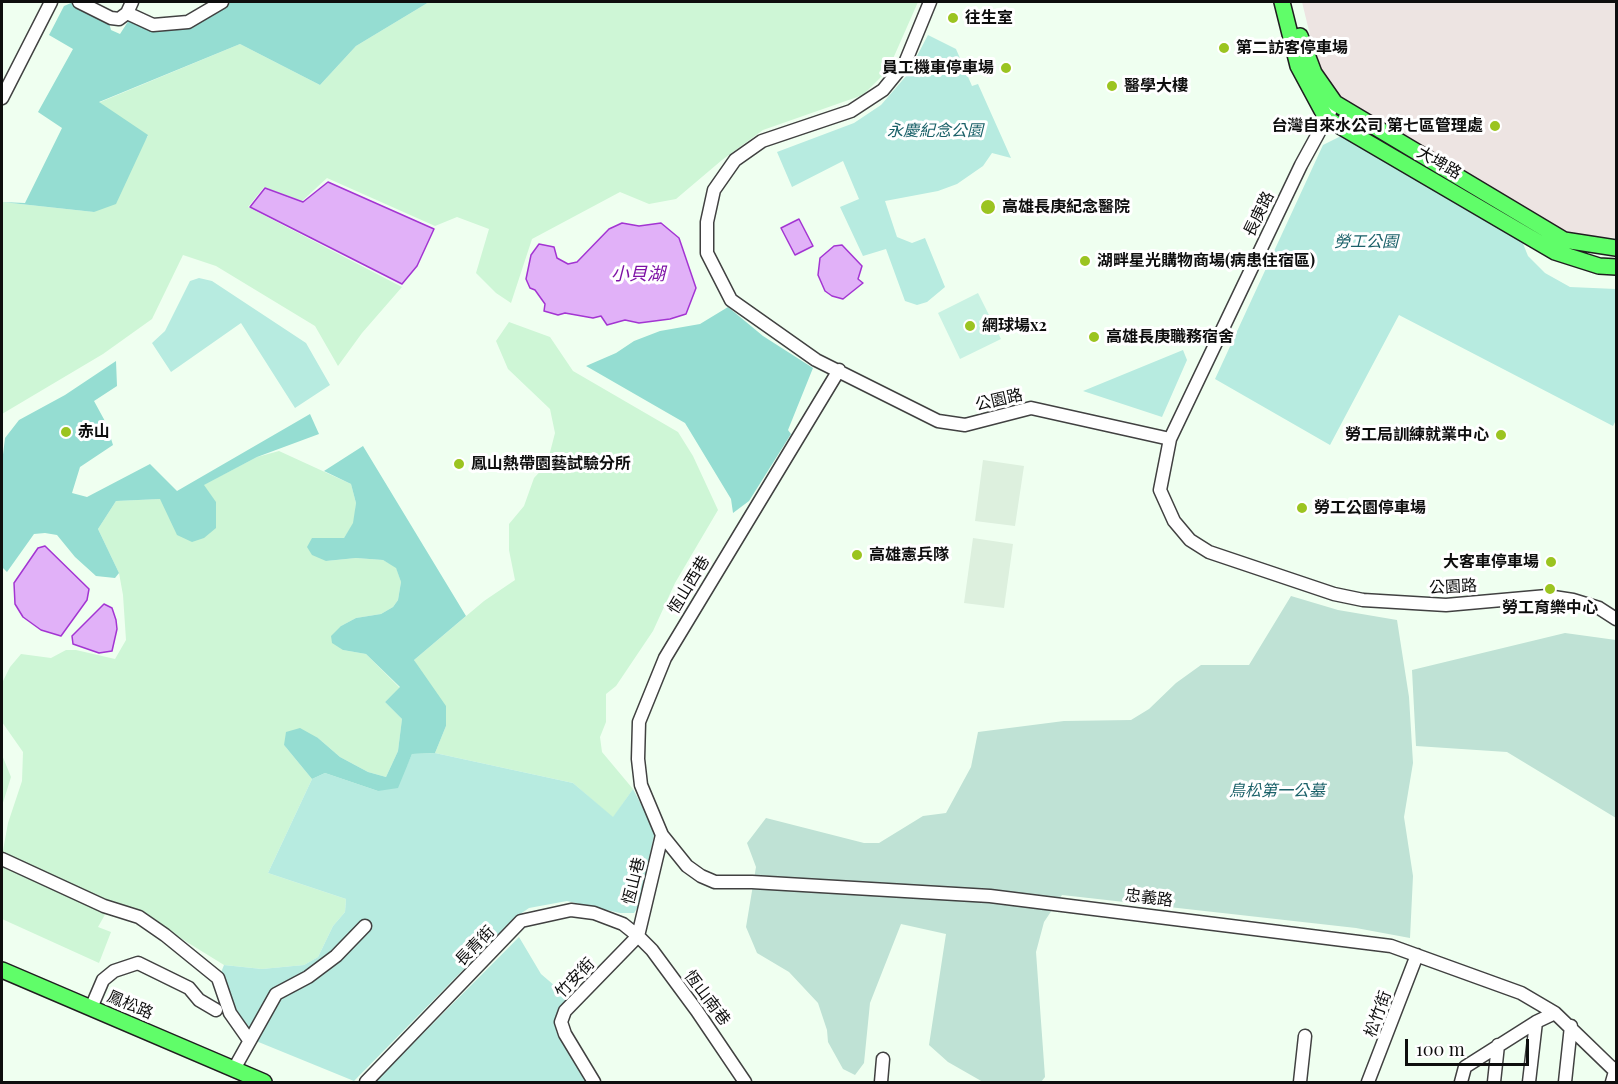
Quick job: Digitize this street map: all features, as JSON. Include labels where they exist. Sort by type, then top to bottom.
[{"type":"main road","points":[[1282,2],[1298,66],[1326,118]]},
{"type":"main road","name":"大埤路","points":[[1292,2],[1293,16],[1305,55],[1321,87],[1335,103],[1564,240],[1617,248]]},
{"type":"main road","name":"大埤路","points":[[1326,118],[1556,252],[1599,266],[1617,267]]},
{"type":"main road","name":"鳳松路","points":[[2,970],[240,1075],[264,1083]]},
{"type":"street","points":[[2,99],[51,2]]},
{"type":"street","points":[[79,2],[111,18],[119,19],[130,7],[153,25],[188,22],[222,2]]},
{"type":"street","name":"公園路","points":[[930,2],[905,63],[883,90],[851,111],[762,141],[735,160],[714,190],[707,222],[707,253],[731,300],[776,334],[816,360],[938,421],[965,424],[1031,408],[1170,439],[1160,490],[1174,521],[1190,540],[1209,552],[1334,594],[1363,600],[1446,605],[1547,596],[1573,600],[1599,608],[1617,619]]},
{"type":"street","name":"長庚路","points":[[1170,439],[1335,103]]},
{"type":"street","name":"恆山西巷","points":[[662,835],[641,785],[638,759],[639,722],[649,692],[665,658],[839,370]]},
{"type":"street","name":"恆山巷","points":[[638,936],[662,835]]},
{"type":"street","name":"忠義路","points":[[662,835],[687,866],[701,876],[716,882],[753,882],[990,896],[1361,940],[1391,946],[1521,993],[1555,1013],[1571,1026],[1614,1074]]},
{"type":"street","points":[[2,859],[104,906],[140,917],[165,935],[218,978],[230,1013],[249,1040]]},
{"type":"street","name":"長青街","points":[[366,1083],[522,921],[571,910],[594,913],[623,924],[638,936]]},
{"type":"street","points":[[240,1075],[249,1040],[276,994],[308,977],[336,956],[365,926]]},
{"type":"street","name":"竹安街","points":[[594,1083],[565,1034],[561,1022],[565,1011],[638,936]]},
{"type":"street","name":"恆山南巷","points":[[638,936],[652,950],[697,1011],[746,1083]]},
{"type":"street","name":"松竹街","points":[[1370,1082],[1417,955]]},
{"type":"street","points":[[91,1008],[103,980],[114,971],[138,963],[189,988],[199,1000],[216,1010]]},
{"type":"street","points":[[1461,1083],[1465,1067],[1536,1022],[1555,1013]]},
{"type":"street","points":[[1529,1083],[1536,1022]]},
{"type":"street","points":[[1565,1083],[1571,1026]]},
{"type":"street","points":[[1300,1083],[1305,1036]]},
{"type":"street","points":[[1494,1083],[1498,1045]]},
{"type":"street","points":[[881,1083],[883,1059]]},
{"type":"shaded area","points":[[232,2],[429,2],[356,46],[320,85],[240,44],[99,102],[148,135],[116,204],[94,212],[2,202],[25,203],[62,128],[38,112],[73,49],[49,35],[64,6],[71,3],[109,23],[111,30],[120,34],[129,20],[186,26]]},
{"type":"shaded area","points":[[1302,2],[1616,2],[1616,238],[1580,235],[1557,228],[1352,108],[1332,91],[1317,64]]},
{"type":"shaded area","name":"網球場x2","points":[[978,293],[1001,339],[960,359],[938,313]]},
{"type":"shaded area","points":[[728,307],[763,336],[813,368],[788,430],[791,434],[749,501],[733,513],[731,499],[685,423],[586,366],[616,353],[634,341],[660,331],[700,324]]},
{"type":"shaded area","points":[[116,361],[117,386],[94,401],[106,423],[113,445],[80,467],[72,493],[87,497],[150,464],[177,491],[310,414],[319,434],[257,457],[204,485],[216,502],[216,528],[204,538],[192,542],[177,535],[160,499],[116,501],[98,529],[119,573],[115,578],[96,576],[75,557],[57,535],[45,533],[34,534],[7,572],[2,567],[2,463],[5,438],[19,420],[65,395]]},
{"type":"shaded area","points":[[363,446],[466,616],[414,660],[446,706],[446,726],[435,753],[412,754],[398,788],[378,791],[325,773],[312,779],[284,745],[286,732],[300,728],[318,738],[340,757],[368,772],[386,777],[398,751],[402,719],[385,702],[400,687],[366,654],[343,650],[332,643],[331,636],[341,626],[356,618],[381,614],[393,607],[398,600],[401,582],[396,568],[383,560],[356,558],[326,561],[312,555],[307,547],[312,538],[344,538],[353,523],[356,503],[351,484],[324,471]]},
{"type":"shaded area","points":[[983,460],[1024,466],[1015,526],[975,521]]},
{"type":"shaded area","points":[[973,538],[1013,544],[1004,608],[964,603]]},
{"type":"green space","points":[[429,2],[918,2],[888,70],[863,95],[763,130],[722,160],[676,199],[649,204],[620,192],[532,239],[511,303],[496,293],[476,273],[489,229],[457,217],[435,226],[327,178],[302,201],[264,187],[248,207],[402,287],[362,333],[338,366],[315,326],[216,266],[183,255],[152,319],[103,354],[2,414],[2,202],[94,212],[148,136],[98,103],[240,44],[320,85],[356,46]]},
{"type":"green space","name":"永慶紀念公園","points":[[928,35],[956,49],[972,86],[978,84],[1011,158],[992,153],[983,166],[957,184],[938,191],[885,201],[897,237],[912,243],[925,238],[945,287],[927,302],[917,305],[905,301],[886,249],[863,256],[840,207],[859,199],[843,161],[792,187],[777,152],[854,123],[881,105],[907,75]]},
{"type":"green space","name":"勞工公園","points":[[1343,135],[1522,241],[1528,256],[1545,273],[1570,287],[1616,289],[1616,420],[1613,426],[1399,315],[1330,445],[1215,379],[1323,145]]},
{"type":"green space","points":[[199,278],[212,281],[306,343],[330,385],[295,408],[241,323],[171,372],[152,343],[165,331],[190,281]]},
{"type":"green space","points":[[509,322],[550,337],[573,371],[678,432],[693,456],[718,510],[675,583],[653,631],[616,686],[606,694],[606,722],[600,737],[602,752],[633,789],[613,818],[573,783],[435,753],[446,726],[414,660],[484,601],[515,580],[509,550],[509,524],[524,506],[534,478],[547,464],[555,433],[550,409],[508,369],[496,341]]},
{"type":"green space","points":[[1183,350],[1187,360],[1162,417],[1083,391]]},
{"type":"green space","points":[[279,451],[351,484],[356,503],[354,523],[344,538],[312,538],[326,561],[356,558],[383,560],[396,567],[401,582],[398,600],[393,607],[381,614],[356,618],[341,626],[343,650],[366,654],[400,688],[385,702],[402,719],[398,751],[386,777],[368,772],[340,757],[318,738],[284,745],[312,779],[268,873],[346,899],[345,912],[333,926],[318,957],[304,965],[262,969],[224,965],[140,913],[100,901],[2,856],[8,823],[22,781],[23,752],[2,722],[2,683],[10,667],[21,654],[51,658],[66,650],[76,650],[115,659],[126,640],[123,595],[119,573],[98,529],[116,501],[160,499],[216,503],[203,485],[257,457]]},
{"type":"green space","name":"鳥松第一公墓","points":[[1291,596],[1338,610],[1397,620],[1409,697],[1413,763],[1404,817],[1413,876],[1410,938],[1356,928],[1062,895],[1044,922],[1036,952],[1045,1077],[1041,1082],[983,1082],[948,1062],[929,1045],[946,934],[901,924],[870,1003],[864,1063],[855,1075],[843,1069],[828,1042],[827,1030],[818,1003],[789,972],[757,953],[746,927],[756,867],[747,843],[766,818],[864,843],[879,843],[923,816],[946,813],[971,767],[978,732],[1064,721],[1131,720],[1149,709],[1176,683],[1201,665],[1249,665]]},
{"type":"green space","points":[[1565,633],[1616,640],[1616,818],[1507,752],[1416,746],[1412,670]]},
{"type":"green space","points":[[435,753],[573,783],[613,817],[633,789],[655,831],[639,905],[634,913],[620,913],[567,901],[529,908],[513,919],[354,1081],[256,1041],[230,1006],[220,975],[224,965],[262,969],[304,965],[318,957],[333,926],[345,912],[346,899],[268,873],[312,779],[325,773],[378,791],[407,765],[412,754]]},
{"type":"green space","points":[[2,755],[11,777],[2,806]]},
{"type":"green space","points":[[2,865],[107,911],[98,927],[111,932],[99,963],[2,919]]},
{"type":"green space","points":[[519,937],[541,974],[569,998],[557,1013],[556,1031],[589,1082],[375,1082]]},
{"type":"water","points":[[328,182],[434,229],[417,266],[402,284],[250,207],[265,188],[303,202]]},
{"type":"water","points":[[799,219],[813,246],[795,255],[781,228]]},
{"type":"water","name":"小貝湖","points":[[622,223],[639,226],[661,223],[679,238],[696,288],[686,314],[670,319],[639,323],[625,320],[607,325],[601,316],[593,318],[565,313],[558,315],[544,311],[545,304],[535,290],[530,288],[526,279],[531,255],[539,244],[554,247],[557,258],[568,264],[577,262],[609,229]]},
{"type":"water","points":[[842,245],[862,266],[858,279],[863,283],[843,299],[825,291],[818,275],[820,258],[834,246]]},
{"type":"water","points":[[45,546],[89,589],[87,600],[61,636],[41,630],[23,617],[15,604],[14,583],[38,548]]},
{"type":"water","points":[[104,604],[112,608],[116,620],[117,629],[112,651],[99,653],[73,644],[72,636]]},
{"type":"place","name":"往生室","points":[[953,18]]},
{"type":"place","name":"第二訪客停車場","points":[[1224,48]]},
{"type":"place","name":"員工機車停車場","points":[[1006,68]]},
{"type":"place","name":"醫學大樓","points":[[1112,86]]},
{"type":"place","name":"台灣自來水公司 第七區管理處","points":[[1495,126]]},
{"type":"place","name":"高雄長庚紀念醫院","points":[[988,207]]},
{"type":"place","name":"湖畔星光購物商場(病患住宿區)","points":[[1085,261]]},
{"type":"place","name":"網球場x2","points":[[970,326]]},
{"type":"place","name":"高雄長庚職務宿舍","points":[[1094,337]]},
{"type":"place","name":"赤山","points":[[66,432]]},
{"type":"place","name":"勞工局訓練就業中心","points":[[1501,435]]},
{"type":"place","name":"鳳山熱帶園藝試驗分所","points":[[459,464]]},
{"type":"place","name":"勞工公園停車場","points":[[1302,508]]},
{"type":"place","name":"高雄憲兵隊","points":[[857,555]]},
{"type":"place","name":"大客車停車場","points":[[1551,562]]},
{"type":"place","name":"勞工育樂中心","points":[[1550,589]]}]
